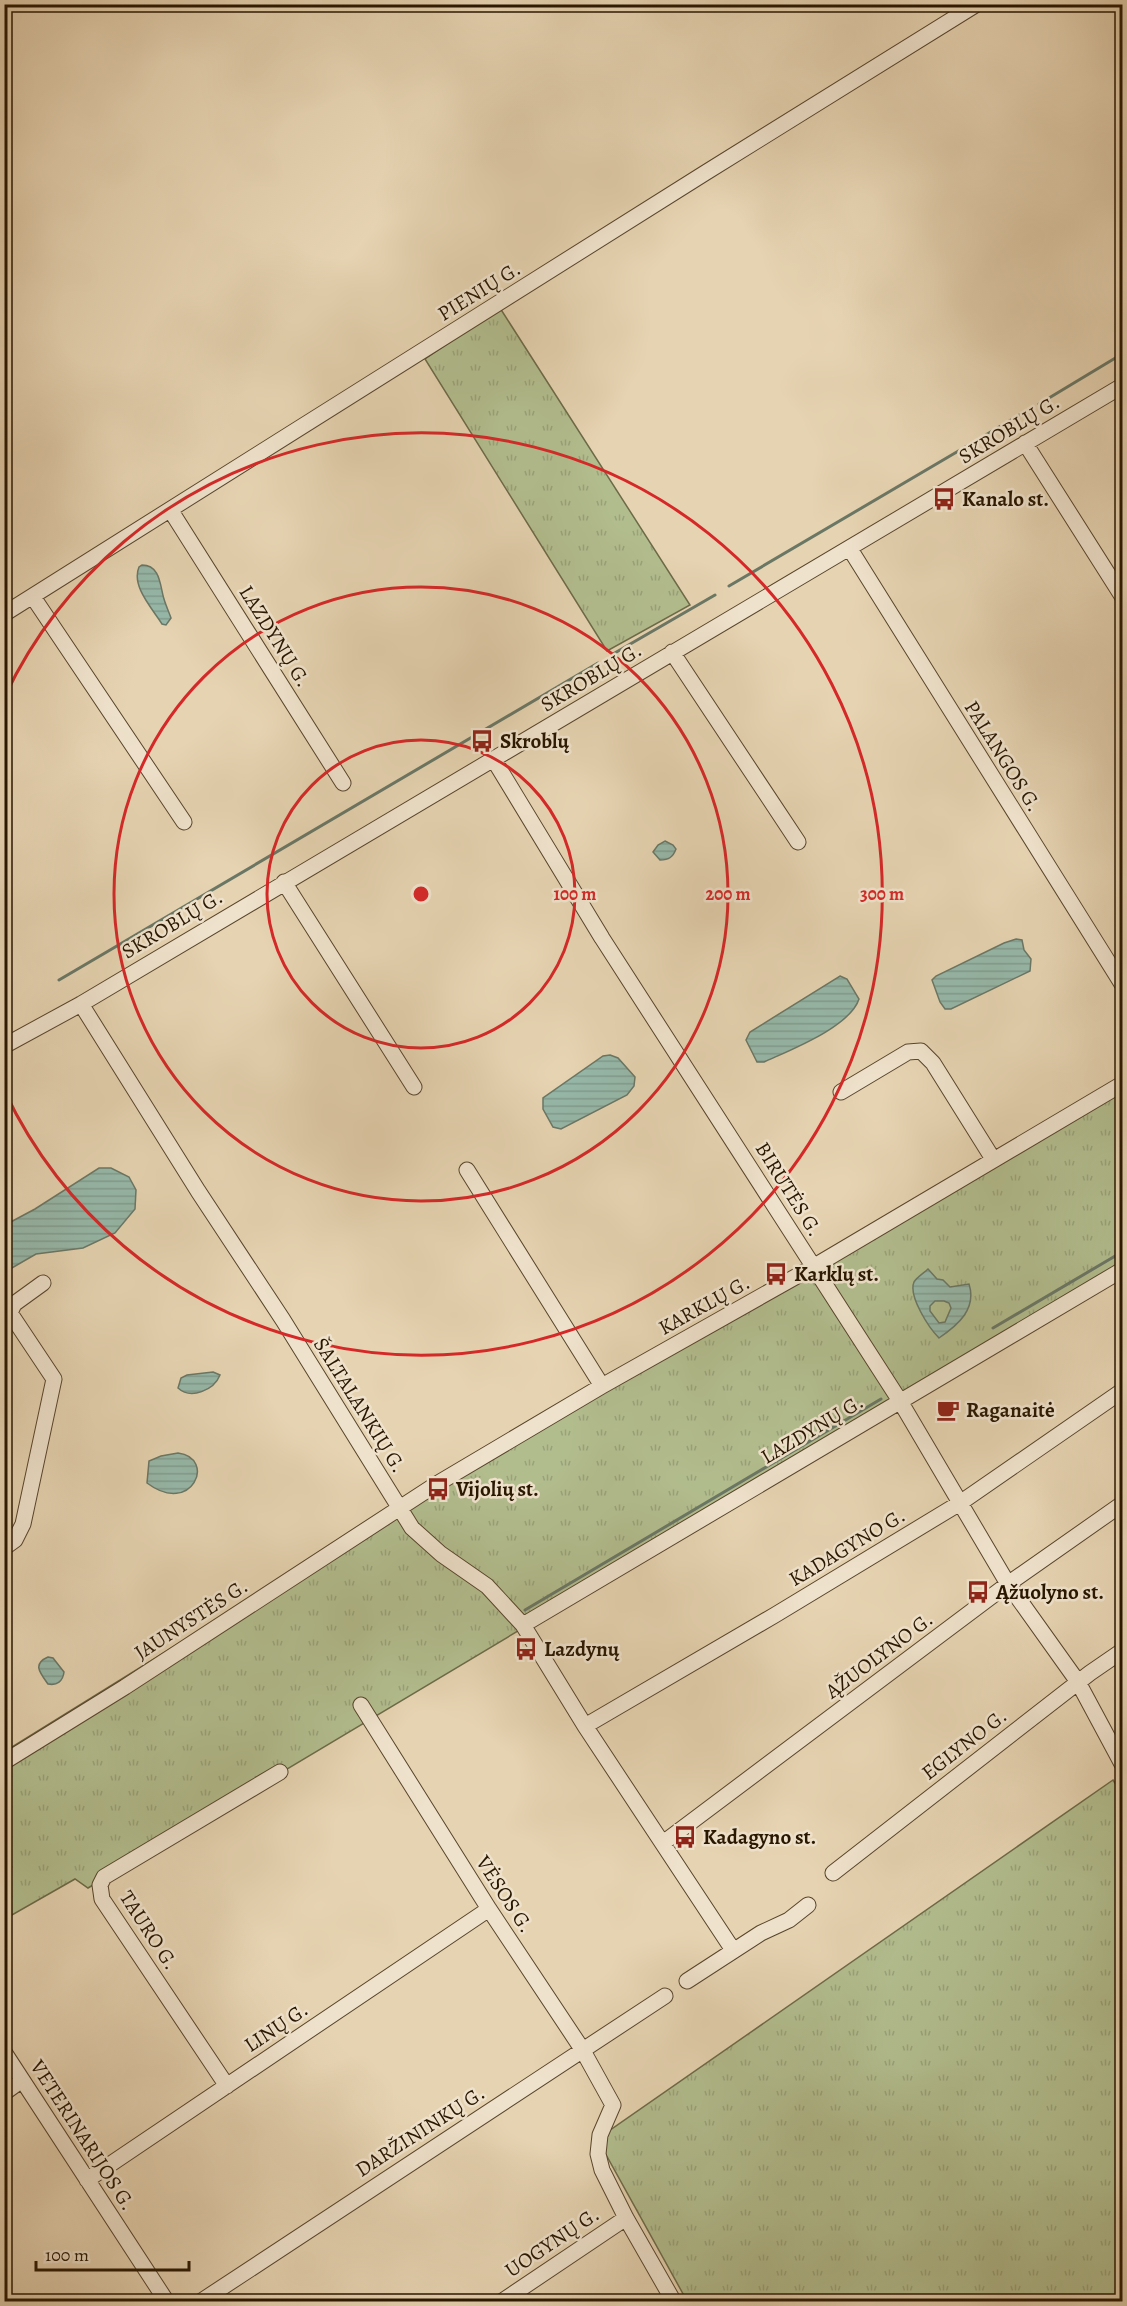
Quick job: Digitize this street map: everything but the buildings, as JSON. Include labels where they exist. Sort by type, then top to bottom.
[{"type":"street","name":"PIENIŲ G.","points":[[4,614],[977,4]]},
{"type":"street","name":"SKROBLŲ G.","points":[[4,1046],[81,1004],[1122,386]]},
{"type":"street","points":[[1025,443],[1122,596]]},
{"type":"street","name":"LAZDYNŲ G.","points":[[171,511],[344,783]]},
{"type":"street","name":"PALANGOS G.","points":[[850,549],[1122,984]]},
{"type":"street","points":[[33,597],[184,822]]},
{"type":"street","points":[[672,652],[798,842]]},
{"type":"street","name":"BIRUTĖS G.","points":[[494,760],[602,938],[900,1401],[1008,1584],[1078,1682],[1122,1764]]},
{"type":"street","points":[[284,882],[414,1087]]},
{"type":"street","name":"ŠALTALANKIŲ G.","points":[[81,1004],[283,1320],[412,1528],[441,1554],[487,1586],[523,1625],[585,1726],[733,1950]]},
{"type":"street","points":[[841,1092],[908,1052],[921,1051],[933,1063],[993,1159]]},
{"type":"street","name":"KARKLŲ G.","points":[[399,1508],[602,1386],[813,1267],[1122,1084]]},
{"type":"street","points":[[467,1170],[602,1386]]},
{"type":"street","name":"LAZDYNŲ G.","points":[[523,1625],[1122,1270]]},
{"type":"street","points":[[4,1548],[15,1539],[23,1524],[54,1379],[10,1313],[14,1304],[43,1283]]},
{"type":"street","name":"KADAGYNO G.","points":[[585,1726],[776,1615],[960,1503],[1122,1391]]},
{"type":"street","name":"ĄŽUOLYNO G.","points":[[663,1843],[1008,1584],[1122,1504]]},
{"type":"street","name":"JAUNYSTĖS G.","points":[[4,1762],[125,1687],[399,1508]]},
{"type":"street","name":"EGLYNO G.","points":[[833,1873],[1078,1682],[1122,1651]]},
{"type":"street","name":"VĖSOS G.","points":[[361,1706],[489,1909],[582,2049],[613,2105],[600,2135],[598,2154],[602,2170],[626,2218]]},
{"type":"street","name":"TAURO G.","points":[[227,2086],[102,1899],[100,1885],[104,1877],[280,1772]]},
{"type":"street","points":[[687,1981],[733,1950],[789,1920],[808,1905]]},
{"type":"street","name":"LINŲ G.","points":[[87,2180],[489,1909]]},
{"type":"street","name":"DARŽININKŲ G.","points":[[200,2301],[665,1996]]},
{"type":"street","name":"VETERINARIJOS G.","points":[[4,2052],[167,2301]]},
{"type":"street","points":[[4,2093],[22,2080]]},
{"type":"street","points":[[626,2218],[674,2301]]},
{"type":"street","name":"UOGYNŲ G.","points":[[501,2301],[626,2218]]},
{"type":"green space","points":[[500,308],[690,605],[607,651],[425,359]]},
{"type":"green space","points":[[1122,1084],[1122,1270],[88,1888],[75,1879],[5,1919],[4,1752],[368,1526]]},
{"type":"green space","points":[[1113,1780],[1122,1794],[1122,2301],[687,2301],[604,2151],[606,2133]]},
{"type":"shaded area","points":[[142,565],[153,569],[159,578],[171,618],[166,625],[162,624],[140,589],[137,574]]},
{"type":"shaded area","points":[[665,841],[676,849],[670,858],[660,860],[653,852]]},
{"type":"shaded area","points":[[1016,939],[1022,940],[1024,950],[1031,959],[1030,971],[951,1009],[945,1009],[932,980],[936,976]]},
{"type":"shaded area","points":[[840,976],[847,979],[859,999],[844,1019],[803,1044],[764,1062],[757,1062],[746,1040],[750,1032]]},
{"type":"shaded area","points":[[610,1055],[618,1058],[635,1077],[634,1086],[627,1095],[561,1129],[553,1127],[543,1109],[543,1098],[603,1056]]},
{"type":"shaded area","points":[[99,1168],[111,1168],[129,1177],[136,1190],[135,1209],[115,1233],[83,1248],[36,1254],[5,1272],[5,1225],[35,1209]]},
{"type":"shaded area","points":[[928,1269],[937,1279],[943,1280],[950,1287],[969,1284],[971,1293],[964,1316],[939,1338],[925,1320],[914,1295],[914,1282]],"holes":[[[935,1301],[949,1303],[951,1308],[945,1322],[939,1323],[930,1311],[930,1306]]]},
{"type":"shaded area","points":[[213,1372],[220,1375],[213,1385],[202,1392],[183,1392],[178,1388],[181,1378],[187,1375]]},
{"type":"shaded area","points":[[178,1453],[190,1457],[196,1465],[197,1474],[194,1483],[187,1490],[176,1493],[163,1492],[147,1483],[149,1461]]},
{"type":"shaded area","points":[[48,1657],[53,1658],[64,1672],[61,1680],[54,1684],[48,1684],[39,1669],[40,1663]]},
{"type":"waterway","points":[[1039,404],[1122,354]]},
{"type":"waterway","points":[[984,436],[1026,411]]},
{"type":"waterway","points":[[729,586],[972,443]]},
{"type":"waterway","points":[[613,654],[715,595]]},
{"type":"waterway","points":[[59,980],[598,663]]},
{"type":"waterway","points":[[993,1328],[1122,1252]]},
{"type":"waterway","points":[[525,1610],[881,1399]]},
{"type":"place","name":"Kanalo st.","points":[[944,499]]},
{"type":"place","name":"Skroblų","points":[[482,741]]},
{"type":"place","name":"Karklų st.","points":[[776,1274]]},
{"type":"place","name":"Raganaitė","points":[[948,1410]]},
{"type":"place","name":"Vijolių st.","points":[[438,1489]]},
{"type":"place","name":"Ąžuolyno st.","points":[[978,1592]]},
{"type":"place","name":"Lazdynų","points":[[526,1649]]},
{"type":"place","name":"Kadagyno st.","points":[[685,1837]]}]
